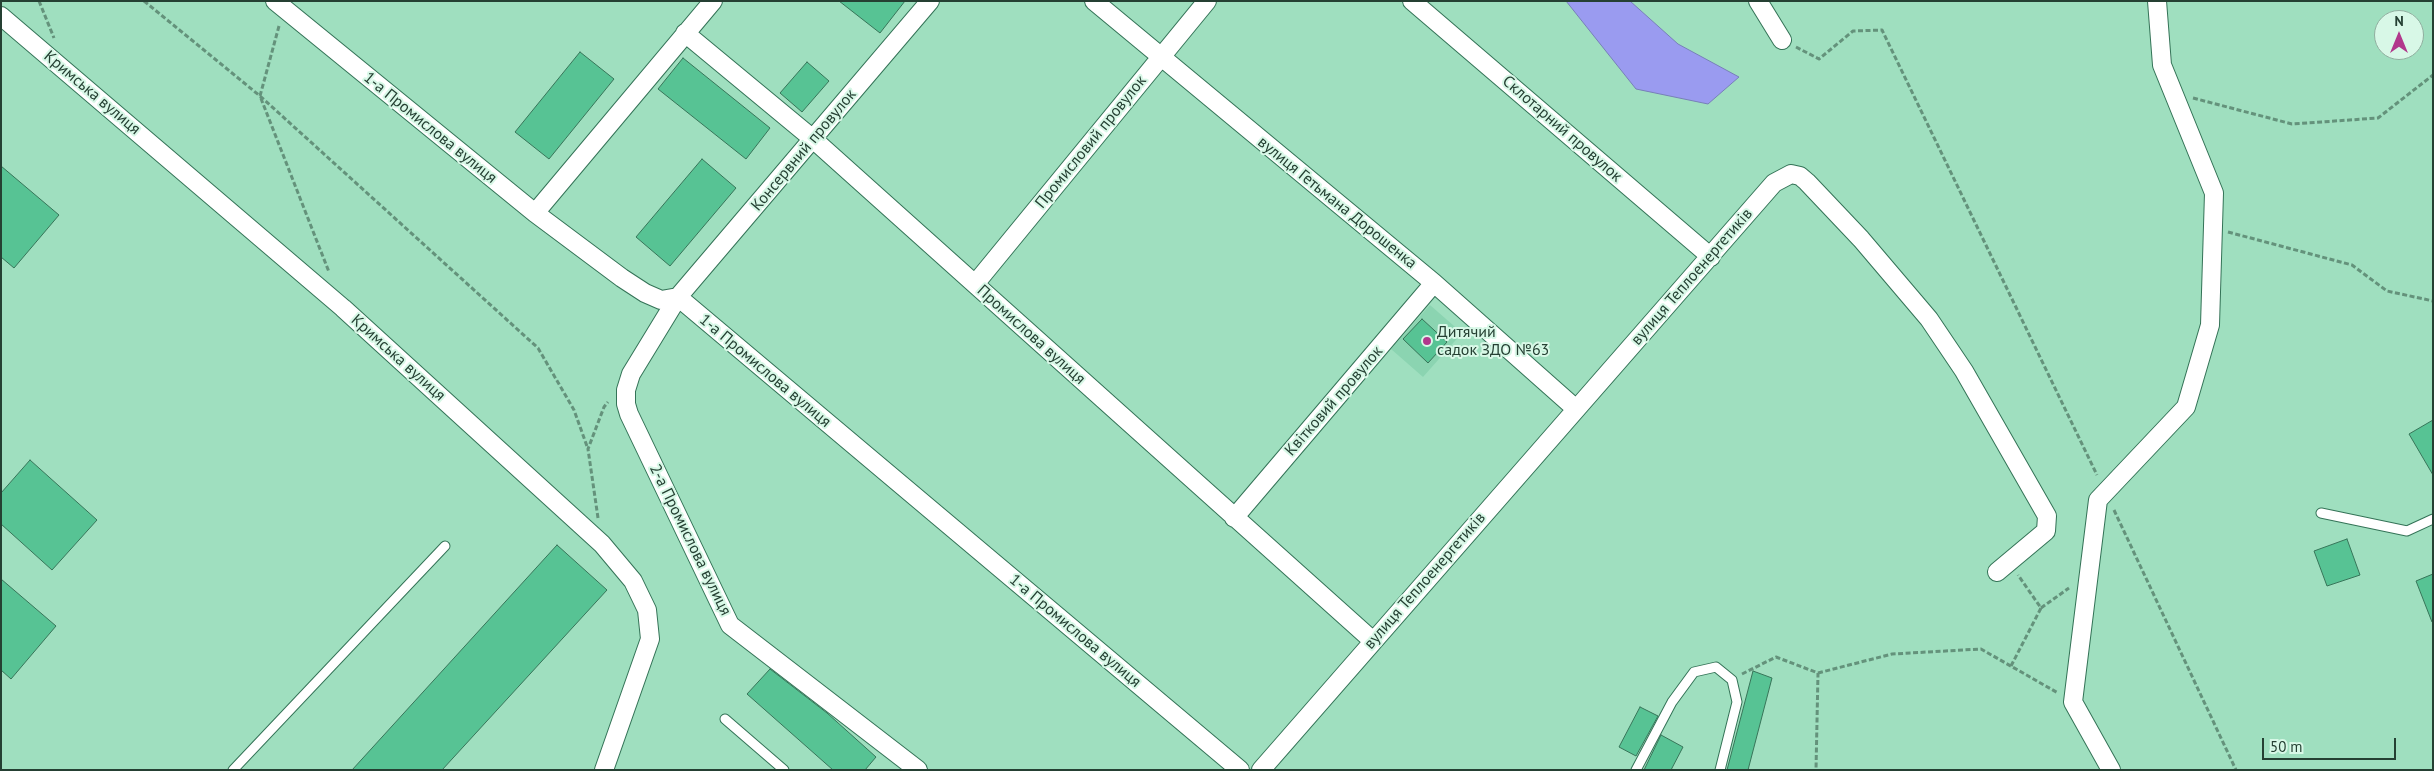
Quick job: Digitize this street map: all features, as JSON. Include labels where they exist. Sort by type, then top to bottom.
[{"type":"street","points":[[535,213],[712,1]]},
{"type":"street","name":"Консервний провулок","points":[[678,298],[930,1]]},
{"type":"street","name":"вулиця Гетьмана Дорошенка","points":[[1094,1],[1160,58],[1434,283],[1576,409]]},
{"type":"street","name":"Промисловий провулок","points":[[975,284],[1207,1]]},
{"type":"street","name":"Склотарний провулок","points":[[1412,1],[1711,257]]},
{"type":"street","points":[[1758,1],[1782,40]]},
{"type":"street","points":[[2111,770],[2073,702],[2098,500],[2186,407],[2210,325],[2214,194],[2162,65],[2157,1]]},
{"type":"street","name":"1-а Промислова вулиця","points":[[280,5],[535,213],[645,293],[661,300],[678,298],[1240,770]]},
{"type":"street","name":"Кримська вулиця","points":[[1,16],[343,308],[602,544],[633,580],[648,610],[650,639],[604,770]]},
{"type":"street","name":"Промислова вулиця","points":[[685,33],[814,139],[1372,642]]},
{"type":"street","name":"вулиця Теплоенергетиків","points":[[1261,770],[1774,183],[1791,174],[1800,176],[1807,182],[1861,239],[1929,320],[1964,371],[2048,516],[2046,531],[2003,567]]},
{"type":"street","name":"Квітковий провулок","points":[[1234,518],[1434,283]]},
{"type":"street","name":"2-а Промислова вулиця","points":[[678,298],[631,374],[626,390],[626,404],[730,625],[918,770]]},
{"type":"lane","points":[[2321,513],[2407,531],[2433,519]]},
{"type":"lane","points":[[233,770],[445,546]]},
{"type":"lane","points":[[1636,770],[1672,702],[1694,672],[1716,667],[1732,680],[1737,702],[1720,770]]},
{"type":"lane","points":[[725,719],[784,770]]},
{"type":"path","points":[[144,1],[260,96],[538,348],[574,410],[588,449],[602,544]]},
{"type":"path","points":[[280,5],[260,96],[332,280]]},
{"type":"path","points":[[1782,40],[1819,59],[1853,31],[1882,30],[2106,492],[2235,768]]},
{"type":"path","points":[[2173,92],[2292,124],[2378,118],[2433,74]]},
{"type":"path","points":[[2213,228],[2352,265],[2387,291],[2433,301]]},
{"type":"path","points":[[588,449],[604,407],[609,401]]},
{"type":"path","points":[[2003,567],[2041,608]]},
{"type":"path","points":[[2011,666],[2041,608],[2089,575]]},
{"type":"path","points":[[1732,680],[1776,657],[1818,673],[1892,654],[1980,649],[2073,702]]},
{"type":"path","points":[[1816,770],[1818,673]]},
{"type":"shaded area","name":"Дитячий садок ЗДО №63","points":[[1430,305],[1462,333],[1423,377],[1391,349]]},
{"type":"water","points":[[1566,1],[1630,1],[1678,44],[1739,77],[1708,104],[1636,89]]},
{"type":"building","points":[[839,1],[905,1],[880,33]]},
{"type":"building","points":[[580,52],[614,79],[549,159],[515,132]]},
{"type":"building","points":[[683,58],[770,128],[746,159],[658,89]]},
{"type":"building","points":[[807,62],[829,81],[802,112],[780,93]]},
{"type":"building","points":[[702,159],[736,188],[670,266],[636,237]]},
{"type":"building","points":[[1,166],[59,215],[14,268],[1,257]]},
{"type":"building","points":[[1422,319],[1447,342],[1428,363],[1403,339]]},
{"type":"building","points":[[2433,420],[2433,475],[2409,434]]},
{"type":"building","points":[[30,460],[97,520],[52,570],[1,524],[1,493]]},
{"type":"building","points":[[2347,539],[2360,575],[2327,586],[2314,551]]},
{"type":"building","points":[[557,545],[607,590],[442,770],[352,770]]},
{"type":"building","points":[[2433,574],[2433,622],[2432,622],[2416,581]]},
{"type":"building","points":[[1,579],[56,626],[11,679],[1,670]]},
{"type":"building","points":[[770,669],[827,713],[876,757],[865,770],[833,770],[747,694]]},
{"type":"building","points":[[1753,671],[1772,678],[1748,770],[1727,770]]},
{"type":"building","points":[[1640,707],[1658,716],[1636,756],[1619,747]]},
{"type":"building","points":[[1661,735],[1683,747],[1671,770],[1644,770]]},
{"type":"place","name":"Дитячий садок ЗДО №63","points":[[1427,341]]}]
